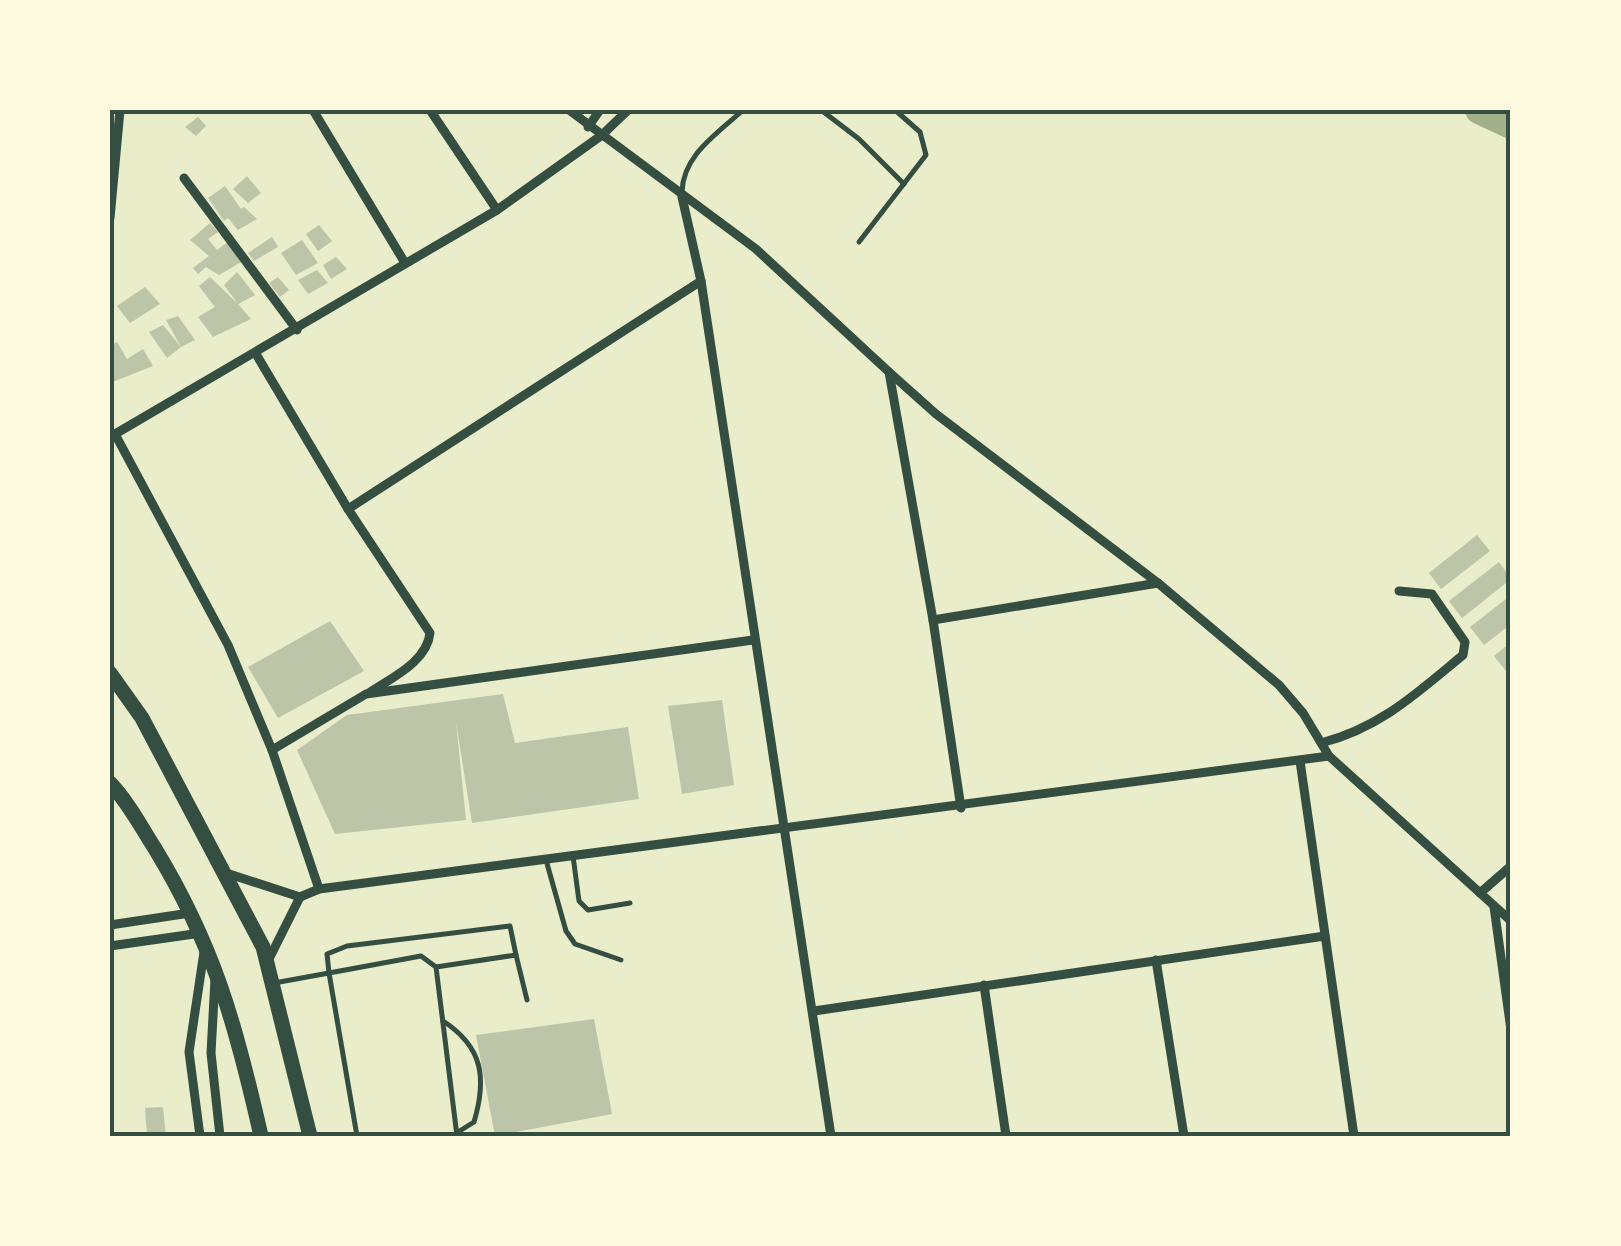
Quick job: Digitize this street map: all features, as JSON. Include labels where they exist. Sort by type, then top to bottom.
[{"type":"highway","points":[[110,674],[142,718],[268,962],[310,1136]]},
{"type":"highway","points":[[110,783],[140,825],[203,938],[233,1013],[262,1136]]},
{"type":"street","points":[[110,218],[120,110]]},
{"type":"street","points":[[312,110],[405,263]]},
{"type":"street","points":[[430,110],[497,210]]},
{"type":"street","points":[[570,110],[756,249],[936,414],[1158,583],[1278,685],[1329,756],[1511,921]]},
{"type":"street","points":[[588,127],[600,110]]},
{"type":"street","points":[[318,890],[272,750],[228,645],[112,434],[256,354],[497,210],[602,135],[628,110]]},
{"type":"street","points":[[184,178],[297,330]]},
{"type":"street","points":[[682,197],[701,281],[830,1136]]},
{"type":"street","points":[[348,509],[701,281]]},
{"type":"street","points":[[256,354],[348,509],[430,633],[426,650],[414,662],[272,750]]},
{"type":"street","points":[[889,372],[934,620],[961,808]]},
{"type":"street","points":[[934,620],[1158,583]]},
{"type":"street","points":[[1321,743],[1353,735],[1392,715],[1462,655],[1465,642],[1432,594],[1399,591]]},
{"type":"street","points":[[366,694],[753,640]]},
{"type":"street","points":[[223,872],[300,896],[318,890],[961,808],[1329,756]]},
{"type":"street","points":[[1300,760],[1354,1136]]},
{"type":"street","points":[[1480,893],[1511,866]]},
{"type":"street","points":[[268,962],[300,896]]},
{"type":"street","points":[[1494,908],[1511,1030]]},
{"type":"street","points":[[110,925],[190,914]]},
{"type":"street","points":[[814,1011],[1324,936]]},
{"type":"street","points":[[110,946],[203,938],[189,1052],[200,1136]]},
{"type":"street","points":[[1156,960],[1184,1136]]},
{"type":"street","points":[[215,968],[212,1053],[220,1136]]},
{"type":"street","points":[[984,986],[1006,1136]]},
{"type":"lane","points":[[682,197],[682,174],[694,155],[743,110]]},
{"type":"lane","points":[[821,110],[859,139],[904,184]]},
{"type":"lane","points":[[858,242],[926,155],[926,144],[895,110]]},
{"type":"lane","points":[[574,856],[580,901],[588,910],[630,903]]},
{"type":"lane","points":[[546,860],[566,931],[575,944],[622,960]]},
{"type":"lane","points":[[358,1136],[327,954],[347,946],[510,926],[527,1000]]},
{"type":"lane","points":[[274,983],[420,956],[436,967],[516,954]]},
{"type":"lane","points":[[436,967],[457,1134],[474,1122],[482,1096],[479,1062],[466,1036],[443,1022]]},
{"type":"building","points":[[198,117],[206,126],[196,136],[185,127]]},
{"type":"building","points":[[247,176],[261,193],[248,203],[233,189]]},
{"type":"building","points":[[225,186],[241,209],[244,207],[257,219],[238,230],[228,218],[224,221],[208,198]]},
{"type":"building","points":[[210,223],[218,232],[208,239],[217,250],[228,242],[243,261],[219,275],[206,267],[198,274],[193,268],[209,256],[190,240]]},
{"type":"building","points":[[319,225],[332,241],[318,251],[306,234]]},
{"type":"building","points":[[272,237],[278,247],[254,261],[248,253]]},
{"type":"building","points":[[302,240],[318,263],[296,275],[281,253]]},
{"type":"building","points":[[336,257],[347,269],[331,279],[323,265]]},
{"type":"building","points":[[317,270],[328,283],[308,294],[298,280]]},
{"type":"building","points":[[237,272],[255,295],[238,304],[224,285]]},
{"type":"building","points":[[210,277],[251,319],[213,337],[198,317],[215,307],[199,286]]},
{"type":"building","points":[[278,277],[289,290],[280,297],[269,283]]},
{"type":"building","points":[[145,287],[160,304],[130,323],[117,306]]},
{"type":"building","points":[[178,316],[195,340],[181,347],[166,320]]},
{"type":"building","points":[[163,325],[181,347],[167,358],[149,332]]},
{"type":"building","points":[[117,342],[127,359],[143,349],[153,366],[110,383],[110,346]]},
{"type":"building","points":[[1477,535],[1490,551],[1441,589],[1429,573]]},
{"type":"building","points":[[1499,562],[1511,579],[1462,618],[1449,601]]},
{"type":"building","points":[[1511,595],[1511,624],[1484,645],[1470,627]]},
{"type":"building","points":[[330,621],[364,671],[278,718],[248,667]]},
{"type":"building","points":[[1511,642],[1511,667],[1506,671],[1494,656]]},
{"type":"building","points":[[503,694],[515,743],[628,727],[639,799],[472,823],[456,722],[466,820],[335,834],[297,750],[347,715]]},
{"type":"building","points":[[722,700],[734,785],[682,794],[668,706]]},
{"type":"building","points":[[594,1019],[612,1114],[495,1136],[476,1035]]},
{"type":"building","points":[[163,1107],[166,1136],[147,1136],[145,1108]]},
{"type":"waterway","points":[[1479,110],[1511,125]]}]
